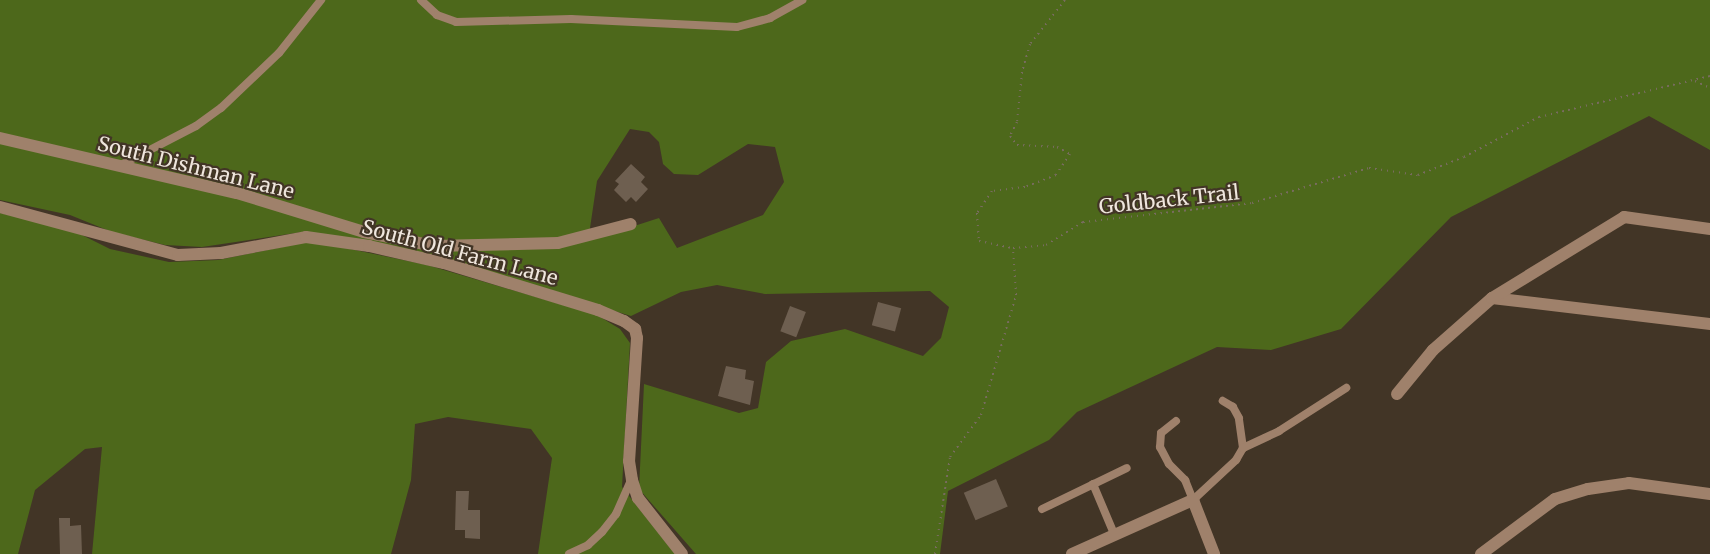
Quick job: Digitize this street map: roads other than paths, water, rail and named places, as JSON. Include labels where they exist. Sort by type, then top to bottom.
[{"type":"street","name":"South Dishman Lane","points":[[0,138],[237,193],[364,232],[434,246],[558,243],[631,224]]},
{"type":"street","name":"South Old Farm Lane","points":[[0,207],[178,255],[221,253],[306,237],[329,239],[444,263],[598,310],[624,321],[636,333],[629,461],[632,480],[638,498],[682,554]]},
{"type":"street","points":[[1397,394],[1433,350],[1492,298],[1624,217],[1710,229]]},
{"type":"street","points":[[1492,298],[1710,324]]},
{"type":"street","points":[[1481,554],[1555,499],[1588,489],[1629,483],[1710,494]]},
{"type":"street","points":[[1072,554],[1193,500],[1214,554]]},
{"type":"lane","points":[[118,167],[196,126],[221,108],[279,53],[321,0]]},
{"type":"lane","points":[[421,0],[437,15],[456,22],[571,19],[737,27],[770,18],[802,0]]},
{"type":"lane","points":[[1242,448],[1279,431],[1346,388]]},
{"type":"lane","points":[[1176,422],[1161,433],[1160,447],[1168,464],[1185,480],[1193,500],[1236,460],[1242,448],[1237,413],[1223,401]]},
{"type":"lane","points":[[1042,509],[1127,468]]},
{"type":"lane","points":[[569,554],[588,545],[602,532],[616,514],[632,480]]},
{"type":"lane","points":[[1093,484],[1115,536]]}]
